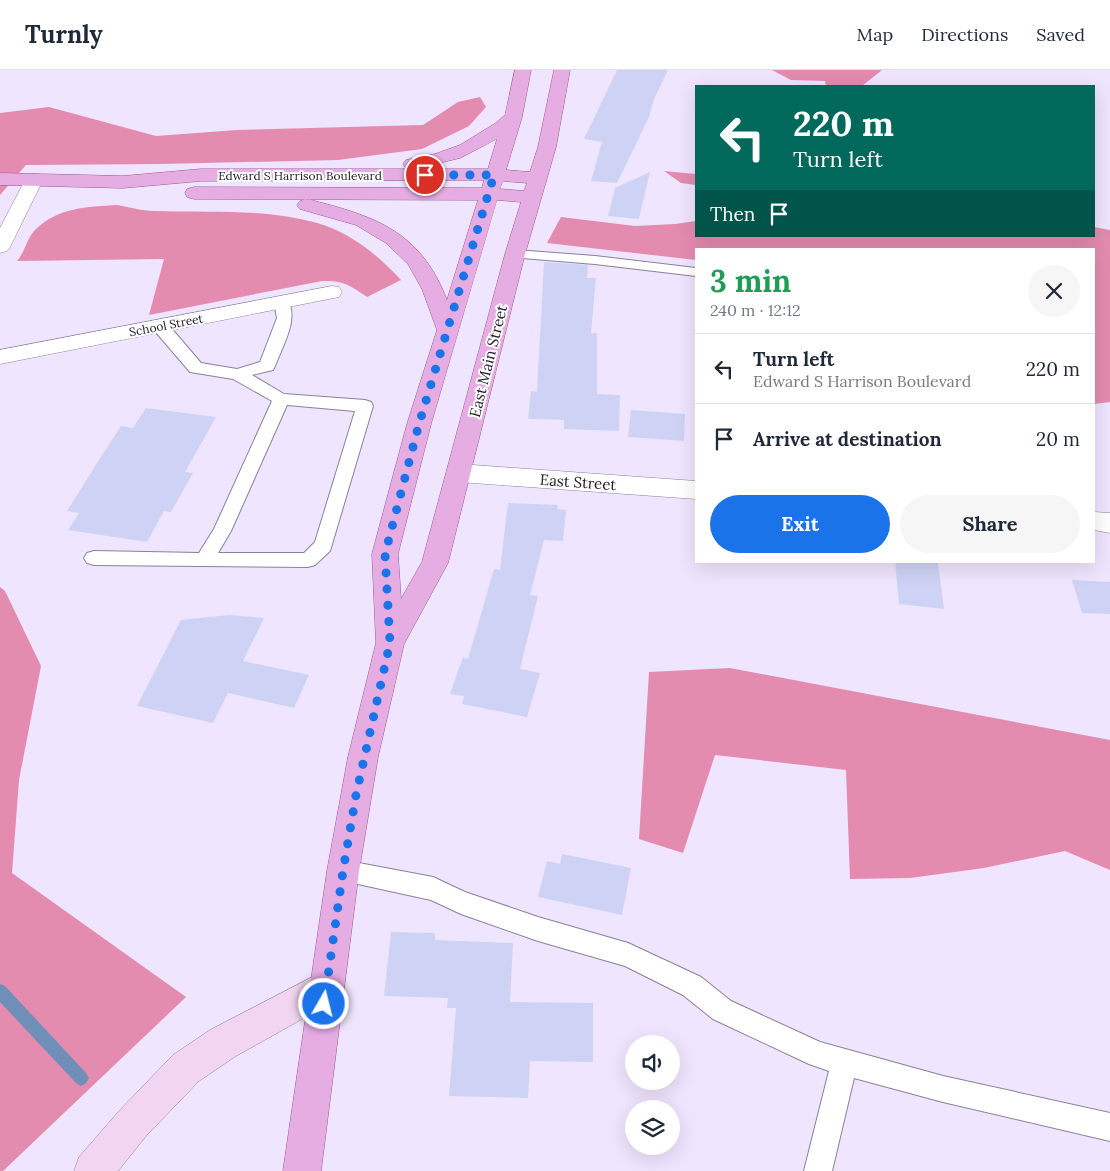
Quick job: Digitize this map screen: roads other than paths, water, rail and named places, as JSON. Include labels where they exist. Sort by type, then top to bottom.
[{"type":"main road","name":"East Main Street","points":[[302,1171],[343,871],[364,757],[390,643],[385,554],[419,424],[512,117],[523,70]]},
{"type":"main road","name":"East Main Street","points":[[390,643],[435,563],[515,254],[549,137],[562,70]]},
{"type":"main road","points":[[307,174],[396,167],[453,155],[485,140],[512,117]]},
{"type":"main road","name":"Edward S Harrison Boulevard","points":[[0,179],[123,182],[201,175],[307,174],[534,187]]},
{"type":"main road","name":"Edward S Harrison Boulevard","points":[[123,182],[191,193],[492,185]]},
{"type":"main road","points":[[191,193],[305,204],[363,221],[393,239],[417,261],[432,289],[447,329]]},
{"type":"main road","points":[[94,1171],[186,1068],[223,1043],[326,987]]},
{"type":"street","points":[[0,247],[34,180]]},
{"type":"street","name":"School Street","points":[[0,357],[332,292]]},
{"type":"street","name":"East Street","points":[[459,472],[695,490]]},
{"type":"street","points":[[1095,522],[1110,523]]},
{"type":"lane","points":[[515,254],[596,260],[695,272]]},
{"type":"lane","points":[[237,374],[267,366],[285,318],[282,302]]},
{"type":"lane","points":[[94,558],[308,560],[323,546],[364,406],[281,400],[237,374],[196,368],[160,326]]},
{"type":"lane","points":[[204,560],[222,531],[281,400]]},
{"type":"lane","points":[[343,871],[433,889],[461,902],[538,929],[628,954],[692,986],[722,1010],[818,1056],[943,1089],[1110,1127]]},
{"type":"lane","points":[[818,1171],[844,1063]]},
{"type":"waterway","points":[[0,991],[81,1078]]}]
